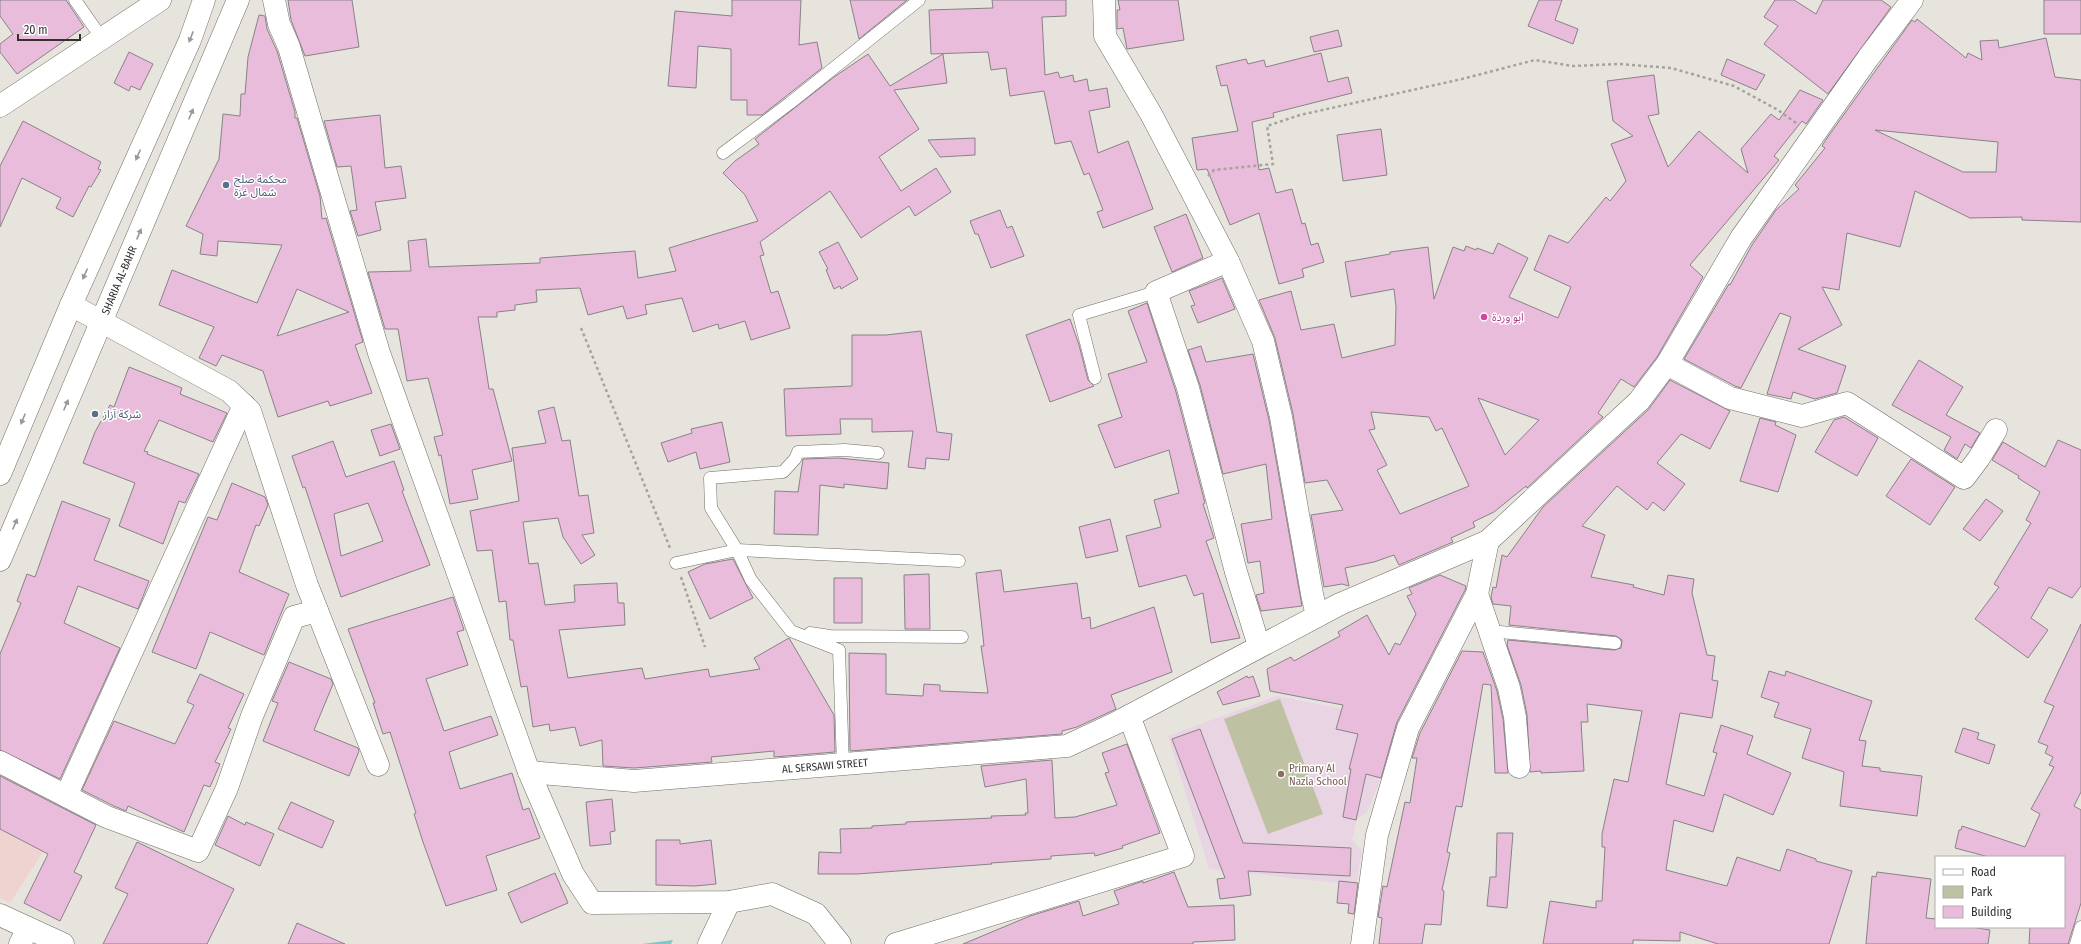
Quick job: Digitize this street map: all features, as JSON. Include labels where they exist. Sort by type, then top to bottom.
[{"type":"street","points":[[0,106],[103,40],[160,0]]},
{"type":"street","points":[[0,474],[71,304],[190,40],[204,0]]},
{"type":"street","name":"SHARIA AL-BAHR","points":[[0,560],[238,0]]},
{"type":"street","points":[[274,0],[379,353],[529,772],[573,874],[592,903],[729,902],[772,894],[816,914],[840,944]]},
{"type":"street","points":[[1104,0],[1105,36],[1151,114],[1228,261],[1263,341],[1281,417],[1317,616]]},
{"type":"street","name":"AL SERSAWI STREET","points":[[529,772],[634,781],[1067,746],[1122,720],[1340,604],[1488,541],[1639,401],[1667,364],[1741,238],[1868,58],[1912,0]]},
{"type":"street","points":[[1228,261],[1156,292],[1188,388],[1236,572],[1259,646]]},
{"type":"street","points":[[71,304],[101,322],[229,391],[250,411],[306,585],[378,765]]},
{"type":"street","points":[[1667,364],[1730,398],[1802,416],[1847,403],[1964,478],[1980,458],[1996,430]]},
{"type":"street","points":[[66,796],[244,405]]},
{"type":"street","points":[[1362,944],[1377,835],[1408,728],[1477,594],[1488,541]]},
{"type":"street","points":[[1477,594],[1509,688],[1515,717],[1519,766]]},
{"type":"street","points":[[0,762],[107,818],[198,850],[227,788],[252,716],[294,617],[317,611]]},
{"type":"street","points":[[896,944],[1183,856],[1122,720]]},
{"type":"street","points":[[709,944],[729,902]]},
{"type":"street","points":[[0,915],[24,936],[63,944]]},
{"type":"lane","points":[[75,0],[103,40]]},
{"type":"lane","points":[[723,153],[790,103],[919,0]]},
{"type":"lane","points":[[1095,378],[1079,315],[1156,292]]},
{"type":"lane","points":[[843,765],[838,650],[791,631],[751,580],[737,550],[712,508],[710,478],[783,472],[795,459],[798,452],[845,450],[878,453]]},
{"type":"lane","points":[[676,563],[737,550],[959,560]]},
{"type":"lane","points":[[1490,630],[1615,643]]},
{"type":"lane","points":[[791,631],[830,636],[962,637]]},
{"type":"lane","points":[[2076,944],[2081,927]]},
{"type":"path","points":[[1190,190],[1214,170],[1273,164],[1267,126],[1300,115],[1462,80],[1534,60],[1573,66],[1619,64],[1671,68],[1734,86],[1778,110],[1814,136]]},
{"type":"path","points":[[581,328],[676,563],[705,648]]},
{"type":"shaded area","name":"Primary Al Nazla School","points":[[1277,696],[1405,721],[1367,812],[1357,819],[1352,840],[1362,851],[1356,885],[1209,869],[1168,736]]},
{"type":"shaded area","points":[[0,770],[73,805],[10,903],[0,898]]},
{"type":"green space","points":[[1280,699],[1323,814],[1268,834],[1224,719]]},
{"type":"water","points":[[673,940],[671,944],[642,944]]},
{"type":"building","points":[[0,0],[66,0],[84,27],[17,74],[0,52],[0,44],[13,34],[0,16]]},
{"type":"building","points":[[288,0],[352,0],[359,47],[305,56],[291,20]]},
{"type":"building","points":[[732,0],[801,0],[799,45],[817,42],[822,68],[762,115],[747,115],[747,100],[731,100],[731,49],[698,46],[696,88],[668,86],[675,11],[732,16]]},
{"type":"building","points":[[850,0],[907,0],[859,39]]},
{"type":"building","points":[[992,0],[1066,0],[1066,16],[1042,17],[1045,75],[1058,72],[1060,78],[1073,75],[1074,82],[1087,79],[1089,91],[1107,88],[1110,107],[1089,111],[1098,153],[1128,141],[1153,209],[1103,228],[1097,212],[1103,210],[1089,173],[1084,175],[1071,141],[1055,144],[1044,91],[1010,96],[1006,68],[991,70],[988,52],[931,54],[929,10],[993,8]]},
{"type":"building","points":[[1118,0],[1178,0],[1184,40],[1127,49],[1123,28],[1117,29],[1117,10],[1120,10]]},
{"type":"building","points":[[1539,0],[1562,0],[1555,20],[1578,29],[1573,44],[1528,26]]},
{"type":"building","points":[[1775,0],[1794,0],[1816,14],[1823,0],[1881,0],[1891,7],[1828,94],[1764,44],[1778,26],[1764,17]]},
{"type":"building","points":[[2044,0],[2081,0],[2081,34],[2044,34]]},
{"type":"building","points":[[259,15],[265,16],[267,29],[277,51],[295,112],[295,118],[297,118],[320,196],[322,219],[326,218],[363,342],[355,345],[372,393],[330,406],[328,401],[278,417],[263,371],[222,355],[216,366],[199,358],[214,327],[159,305],[172,270],[257,303],[282,245],[218,241],[217,256],[200,254],[203,234],[186,226],[219,159],[223,114],[240,116],[241,94],[245,94],[248,57]],"holes":[[[297,289],[349,312],[277,336]]]},
{"type":"building","points":[[1917,19],[1966,58],[1968,53],[1982,60],[1980,41],[1998,40],[1999,48],[2046,38],[2055,77],[2081,80],[2081,222],[2022,220],[2022,217],[1970,218],[1915,191],[1900,247],[1847,233],[1839,290],[1822,287],[1842,325],[1798,349],[1846,366],[1837,393],[1815,399],[1793,392],[1791,399],[1767,394],[1791,317],[1780,313],[1741,388],[1684,359],[1729,284],[1730,285],[1752,245],[1776,210],[1799,189],[1795,185],[1825,148],[1822,146],[1827,138],[1912,20],[1915,22]],"holes":[[[1875,130],[1998,142],[1996,172],[1963,172]]]},
{"type":"building","points":[[1338,30],[1342,46],[1314,52],[1310,37]]},
{"type":"building","points":[[129,52],[153,64],[140,90],[131,86],[129,91],[114,83]]},
{"type":"building","points":[[1321,53],[1328,82],[1348,77],[1352,93],[1273,113],[1274,117],[1252,122],[1259,170],[1269,168],[1276,193],[1292,189],[1302,224],[1305,223],[1311,245],[1318,243],[1324,262],[1302,269],[1304,277],[1279,284],[1259,213],[1230,225],[1207,169],[1197,170],[1192,138],[1238,131],[1227,85],[1221,86],[1216,66],[1246,59],[1248,64],[1264,60],[1266,67]]},
{"type":"building","points":[[868,54],[890,86],[943,54],[947,83],[894,90],[919,129],[879,157],[901,191],[936,168],[951,192],[915,216],[909,206],[861,238],[830,191],[760,242],[764,255],[760,256],[771,293],[778,291],[790,328],[751,340],[745,321],[719,329],[718,324],[693,332],[682,298],[645,305],[647,314],[627,319],[623,306],[588,315],[580,288],[536,290],[537,302],[515,305],[515,310],[497,312],[497,317],[478,317],[489,389],[493,389],[512,461],[472,470],[478,499],[450,504],[441,455],[439,456],[434,437],[443,435],[428,378],[407,381],[398,329],[385,329],[368,272],[411,271],[408,241],[426,239],[429,267],[540,263],[540,258],[635,251],[638,278],[676,271],[669,248],[758,221],[745,195],[723,173],[735,161],[759,144],[755,139],[834,77]]},
{"type":"building","points":[[1727,59],[1765,75],[1756,90],[1721,75]]},
{"type":"building","points":[[1654,75],[1659,114],[1648,116],[1668,167],[1699,131],[1748,173],[1741,149],[1771,114],[1779,120],[1800,90],[1823,100],[1806,124],[1802,121],[1774,156],[1779,160],[1690,265],[1703,277],[1657,357],[1634,387],[1621,379],[1598,413],[1603,417],[1527,488],[1526,486],[1494,512],[1473,522],[1475,527],[1451,538],[1453,542],[1399,565],[1394,555],[1374,562],[1345,568],[1349,586],[1342,584],[1324,587],[1311,515],[1343,510],[1327,480],[1305,483],[1293,414],[1275,338],[1259,300],[1291,291],[1301,330],[1334,324],[1342,358],[1395,345],[1396,307],[1394,289],[1351,297],[1345,262],[1390,254],[1390,252],[1428,247],[1434,299],[1453,247],[1464,251],[1466,246],[1476,250],[1477,248],[1493,254],[1498,243],[1528,258],[1509,297],[1558,318],[1571,287],[1534,270],[1549,235],[1568,243],[1606,197],[1610,201],[1626,181],[1611,144],[1633,136],[1613,121],[1607,81]],"holes":[[[1478,398],[1539,420],[1505,455]],[[1371,412],[1429,417],[1436,431],[1442,428],[1469,486],[1400,514],[1377,470],[1387,465],[1369,430],[1375,429]]]},
{"type":"building","points":[[380,115],[385,168],[401,166],[406,198],[375,202],[381,230],[358,236],[350,211],[357,210],[351,166],[337,167],[324,121]]},
{"type":"building","points":[[23,121],[101,162],[98,169],[101,170],[91,187],[89,186],[73,217],[56,208],[61,198],[22,178],[0,227],[0,166]]},
{"type":"building","points":[[1381,129],[1387,175],[1343,181],[1337,135]]},
{"type":"building","points":[[975,138],[975,155],[940,157],[928,140]]},
{"type":"building","points":[[1000,210],[1007,228],[1012,226],[1024,256],[991,268],[978,234],[975,234],[970,221]]},
{"type":"building","points":[[1186,214],[1203,258],[1172,272],[1154,227]]},
{"type":"building","points":[[838,242],[858,279],[841,289],[840,286],[834,289],[826,270],[828,269],[819,252]]},
{"type":"building","points":[[1222,278],[1235,309],[1198,323],[1191,306],[1195,305],[1189,291]]},
{"type":"building","points":[[1147,303],[1176,392],[1205,503],[1203,504],[1214,538],[1206,541],[1240,638],[1211,643],[1203,593],[1194,596],[1186,575],[1139,587],[1126,536],[1161,527],[1154,500],[1179,493],[1169,450],[1115,468],[1098,425],[1122,417],[1108,374],[1147,362],[1128,311]]},
{"type":"building","points":[[1070,319],[1079,345],[1088,380],[1094,386],[1050,402],[1026,335]]},
{"type":"building","points":[[921,331],[937,432],[952,434],[949,460],[926,458],[925,469],[908,467],[913,431],[872,432],[872,419],[840,419],[841,434],[786,436],[784,389],[852,386],[852,335],[886,335]]},
{"type":"building","points":[[1201,346],[1206,362],[1253,354],[1269,420],[1302,606],[1261,611],[1256,595],[1264,593],[1260,561],[1248,563],[1241,524],[1272,519],[1266,464],[1223,474],[1200,385],[1188,350]]},
{"type":"building","points":[[1919,360],[1963,387],[1946,415],[1980,433],[1971,448],[1965,444],[1957,459],[1944,450],[1951,437],[1892,405]]},
{"type":"building","points":[[129,367],[182,388],[180,394],[227,413],[213,442],[159,420],[144,451],[148,452],[147,454],[199,474],[185,503],[179,501],[163,544],[119,526],[135,483],[83,463],[95,432],[110,405],[114,407]]},
{"type":"building","points":[[1670,380],[1730,411],[1710,449],[1681,434],[1657,463],[1685,484],[1664,511],[1653,502],[1647,510],[1617,486],[1582,526],[1605,535],[1591,577],[1634,585],[1633,587],[1664,595],[1668,575],[1694,579],[1692,593],[1707,655],[1715,656],[1712,680],[1718,681],[1712,718],[1680,713],[1666,784],[1704,796],[1717,753],[1713,752],[1721,725],[1753,736],[1747,754],[1791,773],[1773,815],[1724,794],[1713,832],[1674,820],[1666,870],[1727,886],[1737,857],[1780,871],[1787,849],[1816,859],[1816,861],[1852,871],[1829,944],[1718,944],[1680,932],[1680,941],[1633,940],[1633,944],[1543,944],[1550,901],[1596,908],[1596,901],[1602,901],[1605,847],[1602,847],[1602,834],[1614,779],[1628,782],[1642,711],[1587,704],[1588,722],[1581,722],[1584,771],[1541,773],[1541,771],[1530,772],[1527,715],[1521,685],[1507,645],[1508,640],[1614,650],[1621,648],[1622,640],[1616,636],[1509,625],[1511,606],[1493,604],[1491,597],[1493,587],[1496,588],[1502,555],[1507,557],[1543,507],[1648,410]]},
{"type":"building","points":[[554,407],[562,441],[570,440],[579,496],[588,495],[594,533],[582,535],[595,555],[581,564],[563,537],[558,518],[523,522],[529,564],[538,563],[545,605],[575,602],[574,585],[617,583],[618,603],[624,603],[625,625],[559,630],[568,678],[642,668],[645,679],[708,669],[710,677],[760,669],[754,658],[789,638],[834,715],[835,752],[774,757],[774,751],[711,757],[712,762],[634,768],[603,766],[602,740],[580,746],[575,727],[550,731],[549,724],[533,727],[527,686],[521,687],[513,640],[510,640],[506,601],[499,602],[492,550],[477,551],[470,511],[519,501],[512,448],[546,443],[538,411]]},
{"type":"building","points":[[1844,417],[1878,438],[1857,476],[1815,452],[1834,420]]},
{"type":"building","points":[[1760,418],[1776,422],[1775,425],[1796,435],[1778,492],[1740,481]]},
{"type":"building","points":[[722,422],[730,462],[700,469],[696,452],[668,462],[661,443],[692,433],[691,429]]},
{"type":"building","points":[[391,424],[400,449],[380,456],[371,430]]},
{"type":"building","points":[[2058,440],[2081,450],[2081,586],[2072,598],[2049,587],[2031,618],[2048,630],[2028,658],[1975,619],[1999,587],[1994,584],[2031,523],[2026,520],[2040,492],[2018,478],[2019,476],[1992,460],[2003,442],[2045,467]]},
{"type":"building","points":[[333,441],[346,477],[394,461],[404,490],[402,491],[430,565],[341,597],[305,487],[303,488],[292,456]],"holes":[[[368,503],[383,541],[341,556],[334,514]]]},
{"type":"building","points":[[838,458],[889,463],[887,489],[844,484],[844,488],[820,485],[818,535],[774,534],[775,491],[798,492],[803,459]]},
{"type":"building","points":[[1911,459],[1955,487],[1930,525],[1886,496]]},
{"type":"building","points":[[232,483],[265,497],[268,505],[259,526],[256,525],[239,572],[289,594],[264,655],[210,632],[196,669],[152,652],[208,517],[217,520]]},
{"type":"building","points":[[1986,499],[2003,511],[1980,541],[1963,529]]},
{"type":"building","points":[[62,501],[110,519],[94,560],[149,581],[138,609],[78,586],[64,623],[120,648],[60,779],[0,750],[0,654],[21,603],[17,601],[27,574],[35,577]]},
{"type":"building","points":[[1110,519],[1118,551],[1086,558],[1079,527]]},
{"type":"building","points":[[733,559],[753,598],[710,619],[688,572],[705,564]]},
{"type":"building","points":[[1001,570],[1004,592],[1077,583],[1082,619],[1090,617],[1091,629],[1154,607],[1172,672],[1111,695],[1116,709],[1077,727],[1062,731],[1062,734],[850,751],[849,653],[886,654],[886,694],[923,696],[924,684],[940,685],[940,691],[988,693],[981,646],[984,646],[976,573]]},
{"type":"building","points":[[929,574],[930,629],[905,629],[904,575]]},
{"type":"building","points":[[1440,575],[1466,586],[1465,590],[1397,722],[1381,778],[1366,774],[1356,820],[1343,817],[1351,769],[1349,769],[1358,734],[1336,729],[1343,705],[1270,691],[1267,669],[1291,657],[1294,661],[1340,636],[1338,632],[1367,615],[1389,655],[1395,643],[1400,645],[1416,614],[1407,596],[1412,594],[1409,588]]},
{"type":"building","points":[[834,578],[862,578],[862,623],[834,623]]},
{"type":"building","points":[[453,597],[464,630],[457,632],[468,665],[426,679],[444,731],[491,716],[498,735],[449,752],[460,789],[512,773],[523,810],[529,808],[540,838],[486,856],[497,890],[446,906],[423,842],[414,814],[416,813],[390,732],[383,734],[373,703],[375,703],[348,629]]},
{"type":"building","points":[[2081,624],[2081,792],[2074,806],[2081,810],[2081,903],[2068,944],[2029,944],[2030,928],[2065,928],[2065,856],[1985,856],[1955,848],[1959,830],[1961,830],[1962,826],[2025,847],[2040,814],[2031,809],[2054,767],[2049,765],[2053,757],[2045,753],[2048,746],[2038,742],[2054,706],[2044,702]]},
{"type":"building","points":[[1462,651],[1483,652],[1497,691],[1503,719],[1508,773],[1495,773],[1491,685],[1483,684],[1462,807],[1456,806],[1447,852],[1450,853],[1442,890],[1444,891],[1441,925],[1425,924],[1422,944],[1379,944],[1382,918],[1378,917],[1383,886],[1387,887],[1405,802],[1410,803],[1417,758],[1412,758],[1420,733]]},
{"type":"building","points":[[289,662],[331,679],[333,684],[314,730],[358,748],[359,751],[349,776],[263,741],[278,703],[272,701]]},
{"type":"building","points":[[1769,671],[1785,676],[1786,671],[1872,701],[1859,740],[1866,741],[1862,766],[1880,768],[1880,771],[1922,776],[1917,816],[1840,806],[1844,772],[1802,758],[1811,729],[1774,717],[1779,703],[1761,697]]},
{"type":"building","points":[[200,674],[244,694],[228,728],[231,729],[215,762],[220,764],[210,787],[204,785],[184,832],[128,806],[126,811],[82,790],[114,721],[175,744],[194,705],[187,702]]},
{"type":"building","points":[[1247,676],[1248,678],[1253,676],[1260,696],[1223,705],[1217,692]]},
{"type":"building","points":[[1963,728],[1979,733],[1977,739],[1995,745],[1989,764],[1955,752]]},
{"type":"building","points":[[1200,729],[1243,843],[1351,848],[1350,876],[1248,871],[1251,895],[1220,899],[1217,879],[1225,878],[1172,739]]},
{"type":"building","points":[[1127,744],[1160,833],[1122,846],[1123,848],[1095,856],[1094,853],[1051,856],[1051,859],[991,863],[992,864],[857,874],[818,874],[819,852],[841,853],[840,829],[872,828],[872,826],[906,824],[906,822],[1026,815],[1025,813],[1028,813],[1026,779],[985,787],[981,766],[1052,760],[1055,818],[1075,817],[1117,805],[1105,773],[1109,772],[1102,753]]},
{"type":"building","points":[[0,776],[96,825],[74,872],[82,876],[60,921],[24,903],[48,854],[0,829]]},
{"type":"building","points":[[612,799],[615,831],[610,832],[611,844],[590,846],[586,802]]},
{"type":"building","points":[[291,802],[334,821],[322,848],[278,829]]},
{"type":"building","points":[[228,816],[245,825],[246,822],[274,834],[260,866],[215,845]]},
{"type":"building","points":[[1497,833],[1513,833],[1507,908],[1487,906],[1490,877],[1496,877]]},
{"type":"building","points":[[656,840],[680,840],[680,844],[711,840],[716,884],[695,886],[656,885]]},
{"type":"building","points":[[137,842],[234,889],[207,944],[103,944],[128,894],[115,888]]},
{"type":"building","points":[[1174,872],[1188,907],[1234,905],[1235,940],[1193,942],[1193,944],[963,944],[1030,916],[1079,901],[1083,916],[1119,904],[1114,891]]},
{"type":"building","points":[[1877,872],[1931,879],[1926,918],[1935,919],[1935,928],[1977,928],[1990,930],[1988,944],[1866,944],[1872,876],[1876,877]]},
{"type":"building","points":[[555,873],[568,903],[521,923],[508,893]]},
{"type":"building","points":[[1339,881],[1358,883],[1354,914],[1348,913],[1349,904],[1337,903]]},
{"type":"building","points":[[297,923],[345,944],[288,944]]},
{"type":"place","name":"محكمة صلح شمال غزة","points":[[226,185]]},
{"type":"place","name":"ابو وردة","points":[[1484,317]]},
{"type":"place","name":"شركة آزاز","points":[[95,414]]},
{"type":"place","name":"Primary Al Nazla School","points":[[1281,774]]}]
